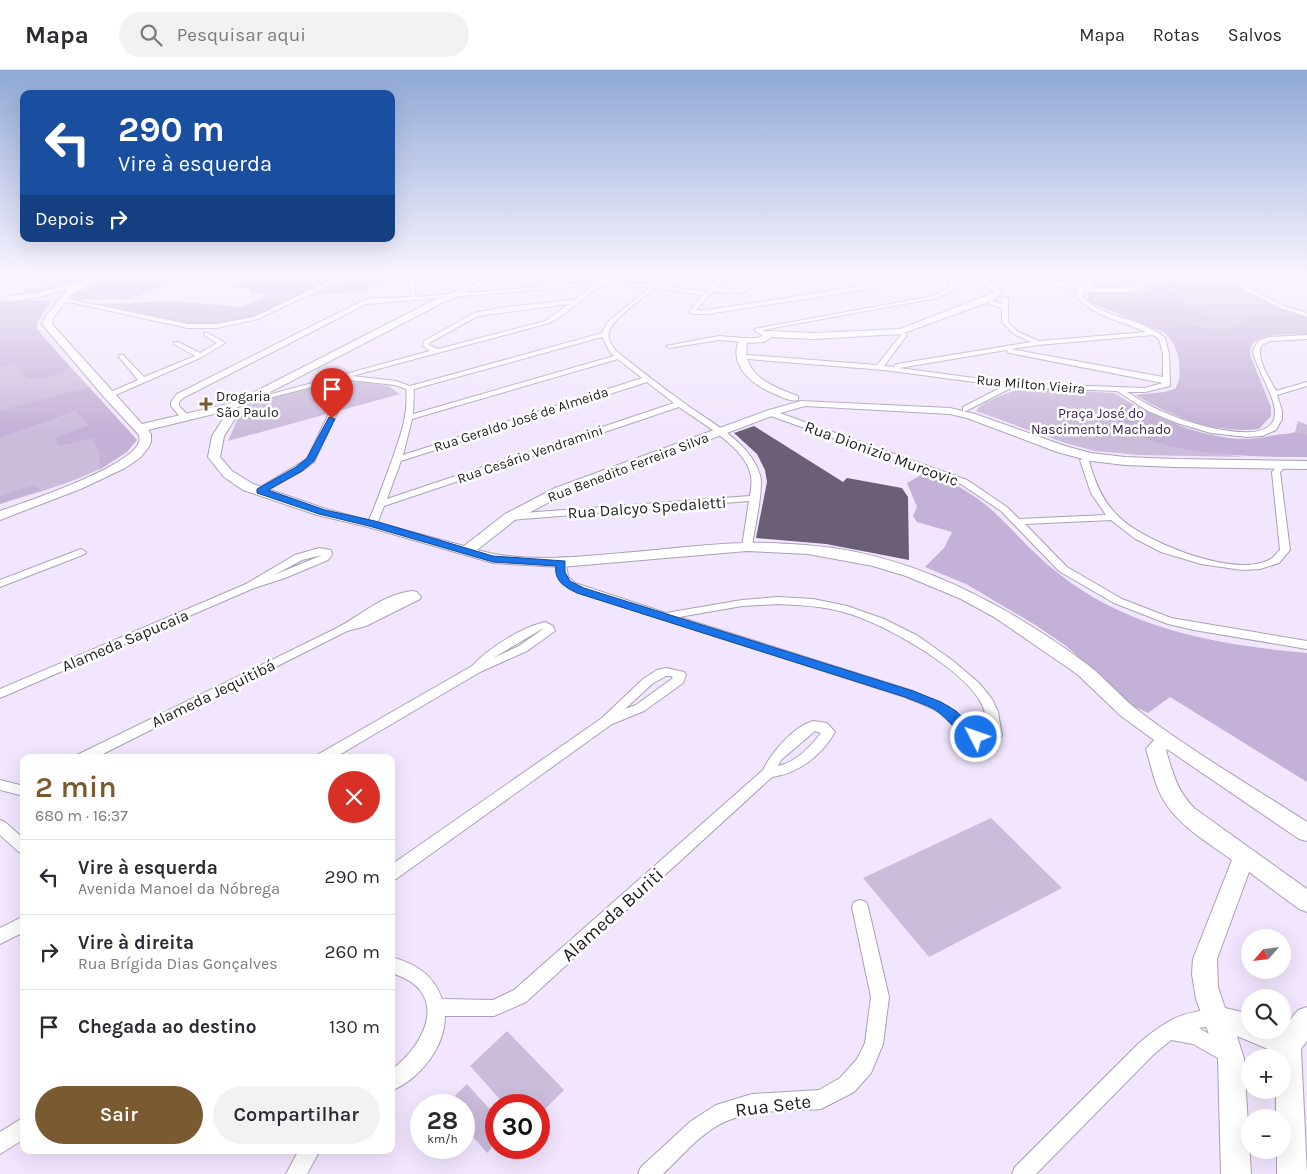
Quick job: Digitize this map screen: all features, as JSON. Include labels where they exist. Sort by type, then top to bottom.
[{"type":"main road","points":[[0,516],[101,477],[124,464],[138,453],[145,444],[145,434],[108,395],[50,328]]},
{"type":"main road","points":[[803,400],[948,406],[966,409],[1067,446],[1100,453],[1136,457],[1307,459]]},
{"type":"main road","points":[[803,400],[950,411],[971,416],[1061,449],[1088,462],[1307,465]]},
{"type":"main road","name":"Rua Benedito Ferreira Silva","points":[[465,552],[510,517],[560,491],[803,400]]},
{"type":"main road","points":[[140,428],[236,405]]},
{"type":"main road","points":[[236,405],[222,428],[214,456],[228,474],[248,487],[322,512],[372,524],[493,559],[561,563],[747,547],[808,550],[876,562],[911,572],[967,596],[1000,614],[1082,670],[1128,712],[1307,833]]},
{"type":"main road","points":[[215,410],[220,418],[222,428]]},
{"type":"main road","points":[[0,510],[68,489]]},
{"type":"main road","points":[[1166,739],[1156,749],[1167,786],[1174,800],[1208,831],[1307,902]]},
{"type":"main road","points":[[1236,1174],[1232,1058],[1227,1040],[1216,1018],[1204,985],[1206,959],[1244,856]]},
{"type":"main road","points":[[1216,1018],[1241,1025]]},
{"type":"main road","points":[[1292,1174],[1288,1044],[1307,1019]]},
{"type":"main road","points":[[1277,1039],[1288,1044]]},
{"type":"street","points":[[186,418],[175,406],[175,402],[180,396],[314,328]]},
{"type":"street","points":[[280,390],[394,328]]},
{"type":"street","points":[[438,351],[426,346],[426,342],[452,328]]},
{"type":"street","points":[[236,405],[280,390],[338,378],[525,328]]},
{"type":"street","points":[[608,328],[605,334],[609,345],[619,357],[720,432],[738,447],[752,463],[756,477],[747,547]]},
{"type":"street","points":[[765,328],[757,329],[768,336],[813,340],[902,333],[918,328]]},
{"type":"street","points":[[882,368],[902,333],[916,328]]},
{"type":"street","points":[[1010,328],[1038,344]]},
{"type":"street","points":[[998,349],[1167,380],[1164,342],[1155,333],[1142,328]]},
{"type":"street","points":[[882,368],[998,349],[1155,333]]},
{"type":"street","points":[[108,395],[200,356],[222,343],[206,334]]},
{"type":"street","points":[[338,378],[388,382],[410,388],[605,334]]},
{"type":"street","points":[[768,336],[748,346],[741,360],[747,373],[768,388],[803,400]]},
{"type":"street","points":[[1120,390],[1170,418],[1203,428],[1243,435],[1263,433],[1275,427],[1278,419],[1274,394],[1266,379],[1256,351],[1257,346],[1263,340],[1307,337]]},
{"type":"street","name":"Rua Milton Vieira","points":[[669,346],[719,338],[748,346],[882,368],[1012,385],[1145,390],[1160,388],[1167,384],[1167,380]]},
{"type":"street","points":[[176,343],[200,356]]},
{"type":"street","points":[[122,356],[142,380]]},
{"type":"street","points":[[409,418],[619,357]]},
{"type":"street","name":"Rua Geraldo José de Almeida","points":[[396,460],[647,379]]},
{"type":"street","points":[[1274,394],[1307,384]]},
{"type":"street","points":[[966,409],[1012,385]]},
{"type":"street","points":[[372,524],[381,504],[409,418],[412,396],[410,388]]},
{"type":"street","name":"Rua Cesário Vendramini","points":[[381,504],[680,404]]},
{"type":"street","points":[[260,491],[311,460],[323,438],[334,411]]},
{"type":"street","name":"Rua Dionizio Murcovic","points":[[772,412],[930,468],[964,482],[994,501],[1018,522],[1062,569],[1093,588],[1134,608],[1168,621],[1194,627],[1307,645]]},
{"type":"street","points":[[1088,462],[1094,493],[1114,517],[1128,529],[1152,544],[1190,558],[1224,566],[1260,566],[1276,560],[1285,550],[1276,472],[1284,464]]},
{"type":"street","name":"Rua Dalcyo Spedaletti","points":[[510,517],[754,498]]},
{"type":"street","points":[[1018,522],[1114,517]]},
{"type":"street","name":"Alameda Sapucaia","points":[[0,694],[250,586],[281,576],[324,558],[327,552],[317,551],[273,570],[250,586]]},
{"type":"street","points":[[0,584],[81,552]]},
{"type":"street","points":[[561,563],[560,572],[566,583],[581,590],[664,617],[909,694],[937,705],[976,737],[987,740],[996,736],[990,704],[976,685],[913,637],[886,622],[858,612],[795,600],[738,602],[664,617]]},
{"type":"street","name":"Alameda Jequitibá","points":[[90,754],[344,629],[362,624],[416,597],[413,594],[402,595],[357,617],[344,629]]},
{"type":"street","points":[[329,754],[476,669],[502,660],[541,638],[549,632],[549,628],[545,625],[533,629],[489,655],[476,669]]},
{"type":"street","points":[[395,871],[607,720],[620,706],[655,676],[663,672],[673,671],[680,675],[678,680],[640,708],[607,720]]},
{"type":"street","name":"Alameda Buriti","points":[[436,1007],[494,1008],[520,996],[768,774]]},
{"type":"street","points":[[0,785],[20,789]]},
{"type":"street","points":[[0,826],[20,844]]},
{"type":"street","name":"Rua Sete","points":[[648,1174],[698,1128],[723,1112],[752,1104],[821,1099],[847,1085],[864,1066],[874,1044],[880,997],[860,907]]},
{"type":"street","points":[[0,937],[20,925]]},
{"type":"street","points":[[395,966],[403,967],[419,976],[431,989],[436,1007],[434,1028],[426,1049],[410,1069],[395,1079]]},
{"type":"street","points":[[1022,1174],[1139,1055],[1167,1031],[1182,1022],[1216,1018]]},
{"type":"street","points":[[1167,1031],[1188,1034],[1205,1040],[1232,1058]]},
{"type":"street","points":[[0,1144],[20,1130]]},
{"type":"street","points":[[296,1174],[308,1154]]},
{"type":"green space","points":[[0,328],[37,328],[37,330],[137,440],[125,453],[92,472],[55,487],[0,504]]},
{"type":"green space","points":[[1163,328],[1307,328],[1307,333],[1261,335],[1243,347],[1261,409],[1161,394],[1181,388],[1177,339]]},
{"type":"green space","points":[[365,382],[388,386],[400,394],[228,441],[239,416],[248,405],[313,387],[335,383]]},
{"type":"green space","name":"Praça José do Nascimento Machado","points":[[1025,388],[1114,393],[1131,403],[1125,403],[1169,426],[1253,443],[1295,432],[1298,421],[1307,425],[1307,439],[1200,451],[1244,457],[1139,455],[1095,451],[1065,443],[976,411],[991,400]]},
{"type":"green space","points":[[991,818],[1062,888],[929,957],[863,878]]},
{"type":"green space","points":[[507,1031],[564,1090],[550,1104],[550,1094],[495,1094],[470,1066]]},
{"type":"green space","points":[[467,1084],[485,1104],[485,1151],[475,1139],[475,1094],[457,1094]]},
{"type":"shaded area","points":[[0,328],[37,328],[70,367],[50,376],[32,379],[24,376],[13,364],[0,367]]},
{"type":"shaded area","points":[[1152,328],[1307,328],[1307,335],[1280,334],[1261,338],[1254,342],[1250,348],[1251,357],[1271,407],[1271,416],[1259,429],[1242,430],[1226,429],[1195,422],[1164,410],[1135,395],[1175,389],[1178,383],[1180,375],[1179,359],[1173,343],[1163,332]]},
{"type":"shaded area","points":[[89,387],[137,440],[127,452],[99,470],[100,454],[93,438],[58,446],[56,438],[89,425],[75,411],[0,438],[0,411]]},
{"type":"shaded area","points":[[1131,403],[1171,422],[1214,436],[1252,439],[1283,434],[1307,435],[1307,457],[1263,457],[1211,453],[1161,444],[1140,436],[1119,421],[1114,413],[1122,404]]},
{"type":"shaded area","points":[[928,471],[955,484],[980,500],[1058,573],[1085,592],[1114,608],[1145,621],[1208,639],[1274,650],[1307,653],[1307,782],[1170,697],[1148,713],[1128,704],[1105,680],[1066,646],[1037,626],[966,584],[925,567],[944,548],[952,532],[917,522],[913,516],[917,507],[907,483]]},
{"type":"shaded area","points":[[35,485],[41,490],[0,504],[0,496]]},
{"type":"building","points":[[754,426],[843,482],[847,478],[902,488],[908,497],[909,560],[826,544],[756,538],[767,482],[765,470],[757,454],[734,433]]},
{"type":"place","name":"Drogaria São Paulo","points":[[206,404]]},
{"type":"route","points":[[332,419],[311,460],[260,491],[322,512],[372,524],[493,559],[561,563],[560,572],[566,583],[581,590],[909,694],[937,705],[976,737]]}]
